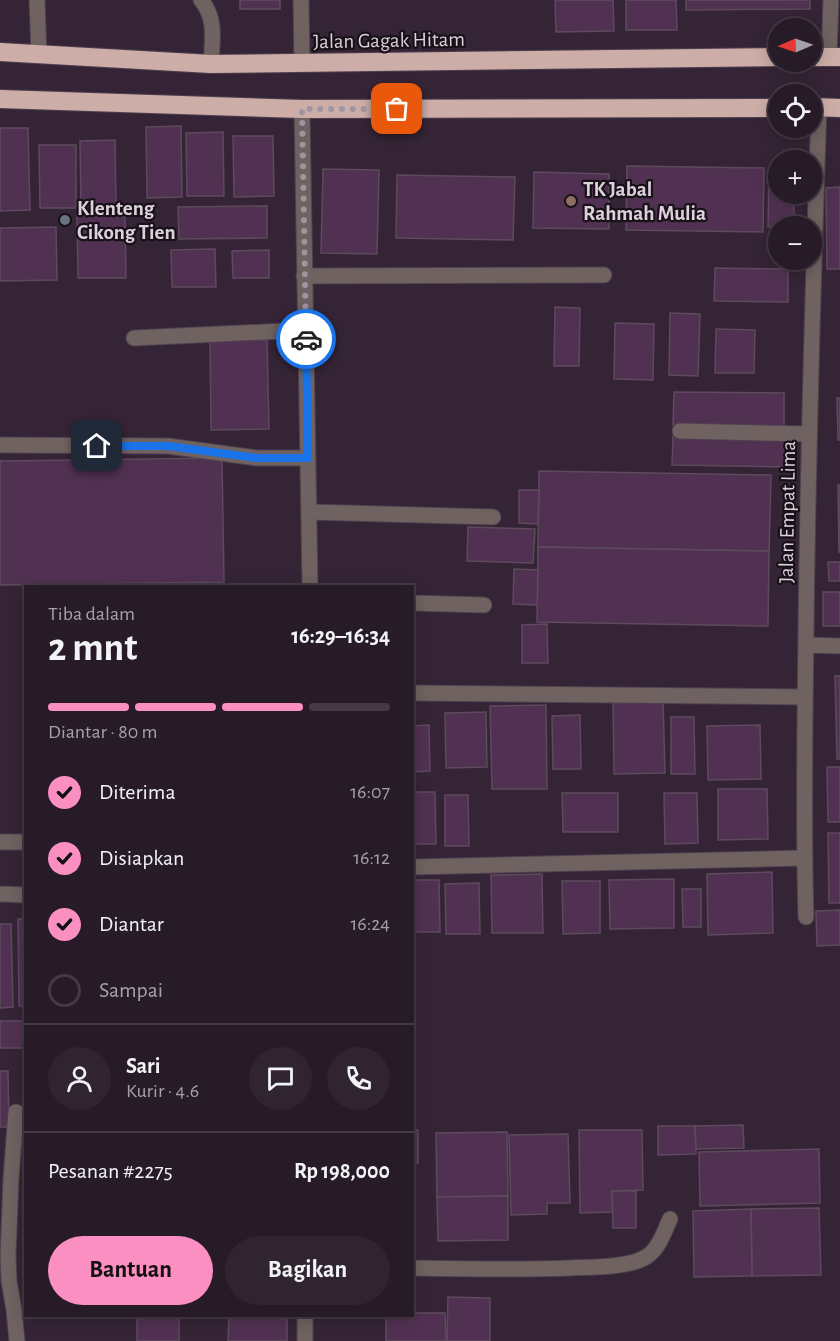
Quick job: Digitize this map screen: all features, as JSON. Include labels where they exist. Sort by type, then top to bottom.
[{"type":"highway","name":"Jalan Gagak Hitam","points":[[0,52],[211,64],[768,57]]},
{"type":"highway","points":[[0,99],[302,109],[768,108]]},
{"type":"highway","points":[[822,107],[840,108]]},
{"type":"street","points":[[37,0],[39,55]]},
{"type":"street","points":[[201,0],[207,6],[213,26],[211,64]]},
{"type":"street","points":[[301,0],[302,63]]},
{"type":"street","points":[[827,57],[831,0]]},
{"type":"street","points":[[302,109],[310,585]]},
{"type":"street","name":"Jalan Empat Lima","points":[[806,917],[805,697],[814,138]]},
{"type":"street","points":[[304,276],[604,274]]},
{"type":"street","points":[[134,338],[306,330]]},
{"type":"street","points":[[680,431],[809,435]]},
{"type":"street","points":[[0,445],[168,446],[257,458],[308,458]]},
{"type":"street","points":[[310,512],[494,517]]},
{"type":"street","points":[[414,603],[484,605]]},
{"type":"street","points":[[806,645],[840,646]]},
{"type":"street","points":[[414,693],[805,697]]},
{"type":"street","points":[[0,842],[24,842]]},
{"type":"street","points":[[414,867],[804,858]]},
{"type":"street","points":[[0,894],[24,895]]},
{"type":"street","points":[[16,1112],[6,1179],[8,1256],[5,1281],[14,1310],[16,1341]]},
{"type":"street","points":[[414,1268],[519,1269],[608,1266],[630,1263],[646,1257],[657,1247],[670,1219]]},
{"type":"street","points":[[5,1281],[24,1282]]},
{"type":"street","points":[[305,1317],[305,1341]]},
{"type":"building","points":[[240,0],[280,0],[280,9],[240,9]]},
{"type":"building","points":[[555,0],[613,0],[614,31],[556,32]]},
{"type":"building","points":[[626,0],[676,0],[677,30],[626,30]]},
{"type":"building","points":[[686,0],[810,0],[810,9],[686,10]]},
{"type":"building","points":[[181,126],[182,197],[147,198],[146,127]]},
{"type":"building","points":[[0,128],[28,128],[30,210],[0,211]]},
{"type":"building","points":[[223,132],[224,196],[187,196],[186,133]]},
{"type":"building","points":[[233,136],[273,136],[274,196],[234,197]]},
{"type":"building","points":[[115,140],[116,205],[81,206],[80,141]]},
{"type":"building","points":[[39,145],[76,145],[76,208],[40,208]]},
{"type":"building","points":[[627,166],[764,168],[763,232],[626,230]]},
{"type":"building","points":[[323,169],[379,170],[377,254],[321,253]]},
{"type":"building","name":"TK Jabal Rahmah Mulia","points":[[534,172],[609,174],[609,229],[533,228]]},
{"type":"building","points":[[397,175],[515,177],[513,240],[396,238]]},
{"type":"building","points":[[840,187],[840,269],[827,269],[826,188]]},
{"type":"building","points":[[768,204],[794,204],[794,216],[768,216]]},
{"type":"building","points":[[267,206],[267,238],[179,239],[178,207]]},
{"type":"building","points":[[77,216],[125,216],[126,278],[78,278]]},
{"type":"building","points":[[56,227],[57,280],[0,281],[0,228]]},
{"type":"building","points":[[215,249],[216,287],[172,287],[171,250]]},
{"type":"building","points":[[269,250],[269,278],[233,278],[232,251]]},
{"type":"building","points":[[715,268],[788,270],[788,302],[714,301]]},
{"type":"building","points":[[555,307],[580,308],[579,366],[554,366]]},
{"type":"building","points":[[670,313],[700,314],[698,376],[669,375]]},
{"type":"building","points":[[615,323],[654,324],[653,380],[614,379]]},
{"type":"building","points":[[716,329],[755,330],[754,373],[715,373]]},
{"type":"building","points":[[210,340],[267,340],[269,429],[211,430]]},
{"type":"building","points":[[674,392],[784,393],[784,427],[673,425]]},
{"type":"building","points":[[837,398],[840,398],[840,440],[838,440]]},
{"type":"building","points":[[673,436],[788,438],[788,467],[672,465]]},
{"type":"building","points":[[222,458],[224,582],[0,585],[0,461]]},
{"type":"building","points":[[539,471],[771,475],[769,551],[538,547]]},
{"type":"building","points":[[838,485],[840,485],[840,552],[839,552]]},
{"type":"building","points":[[519,490],[539,490],[538,524],[519,523]]},
{"type":"building","points":[[468,527],[535,529],[533,563],[467,561]]},
{"type":"building","points":[[538,547],[769,551],[768,626],[537,622]]},
{"type":"building","points":[[828,562],[840,562],[840,581],[829,581]]},
{"type":"building","points":[[514,569],[538,570],[537,605],[513,604]]},
{"type":"building","points":[[823,592],[840,592],[840,626],[823,626]]},
{"type":"building","points":[[547,624],[548,663],[522,663],[522,625]]},
{"type":"building","points":[[835,676],[840,676],[840,759],[837,759]]},
{"type":"building","points":[[613,699],[663,699],[665,773],[614,774]]},
{"type":"building","points":[[546,705],[547,789],[492,789],[490,706]]},
{"type":"building","points":[[486,712],[487,767],[446,768],[445,713]]},
{"type":"building","points":[[580,715],[581,769],[553,769],[552,716]]},
{"type":"building","points":[[671,717],[694,717],[695,774],[671,774]]},
{"type":"building","points":[[429,725],[430,771],[414,772],[414,726]]},
{"type":"building","points":[[760,725],[761,779],[708,780],[707,726]]},
{"type":"building","points":[[827,767],[840,767],[840,822],[828,822]]},
{"type":"building","points":[[718,789],[767,789],[768,839],[718,840]]},
{"type":"building","points":[[414,792],[435,792],[436,844],[414,844]]},
{"type":"building","points":[[562,793],[618,793],[618,832],[563,832]]},
{"type":"building","points":[[664,793],[697,793],[698,843],[665,844]]},
{"type":"building","points":[[445,795],[468,795],[469,846],[445,846]]},
{"type":"building","points":[[828,833],[840,833],[840,903],[829,903]]},
{"type":"building","points":[[772,872],[773,933],[708,935],[707,874]]},
{"type":"building","points":[[542,874],[543,933],[492,933],[491,875]]},
{"type":"building","points":[[674,879],[674,928],[610,929],[609,880]]},
{"type":"building","points":[[414,880],[439,880],[440,932],[414,932]]},
{"type":"building","points":[[562,881],[600,881],[600,933],[563,934]]},
{"type":"building","points":[[479,883],[480,934],[446,934],[445,884]]},
{"type":"building","points":[[682,889],[701,889],[701,927],[683,927]]},
{"type":"building","points":[[840,910],[840,945],[817,946],[816,911]]},
{"type":"building","points":[[18,919],[24,919],[24,1006],[19,1006]]},
{"type":"building","points":[[0,924],[11,924],[13,1007],[0,1008]]},
{"type":"building","points":[[0,1021],[24,1021],[24,1048],[0,1048]]},
{"type":"building","points":[[0,1071],[8,1071],[9,1127],[0,1127]]},
{"type":"building","points":[[743,1125],[744,1148],[696,1149],[695,1126]]},
{"type":"building","points":[[658,1126],[695,1126],[696,1154],[658,1155]]},
{"type":"building","points":[[414,1130],[418,1130],[418,1163],[414,1163]]},
{"type":"building","points":[[579,1130],[642,1130],[643,1190],[612,1191],[613,1212],[580,1213]]},
{"type":"building","points":[[507,1132],[508,1196],[437,1197],[436,1133]]},
{"type":"building","points":[[568,1134],[570,1203],[547,1203],[547,1214],[511,1215],[509,1135]]},
{"type":"building","points":[[819,1149],[820,1203],[700,1206],[699,1152]]},
{"type":"building","points":[[612,1191],[636,1191],[636,1228],[613,1228]]},
{"type":"building","points":[[508,1196],[508,1240],[438,1241],[437,1197]]},
{"type":"building","points":[[819,1208],[821,1275],[752,1276],[751,1209]]},
{"type":"building","points":[[751,1209],[752,1276],[694,1277],[693,1211]]},
{"type":"building","points":[[448,1297],[490,1298],[490,1341],[447,1341]]},
{"type":"building","points":[[414,1313],[445,1313],[446,1341],[386,1341],[386,1317],[414,1317]]},
{"type":"building","points":[[229,1317],[287,1317],[287,1341],[228,1341]]},
{"type":"building","points":[[137,1318],[179,1318],[179,1341],[137,1341]]},
{"type":"way so far","points":[[306,339],[302,109],[397,109]]},
{"type":"place","name":"TK Jabal Rahmah Mulia","points":[[571,201]]},
{"type":"place","name":"Klenteng Cikong Tien","points":[[65,220]]},
{"type":"route","points":[[97,446],[168,446],[257,458],[308,458],[306,339]]}]
